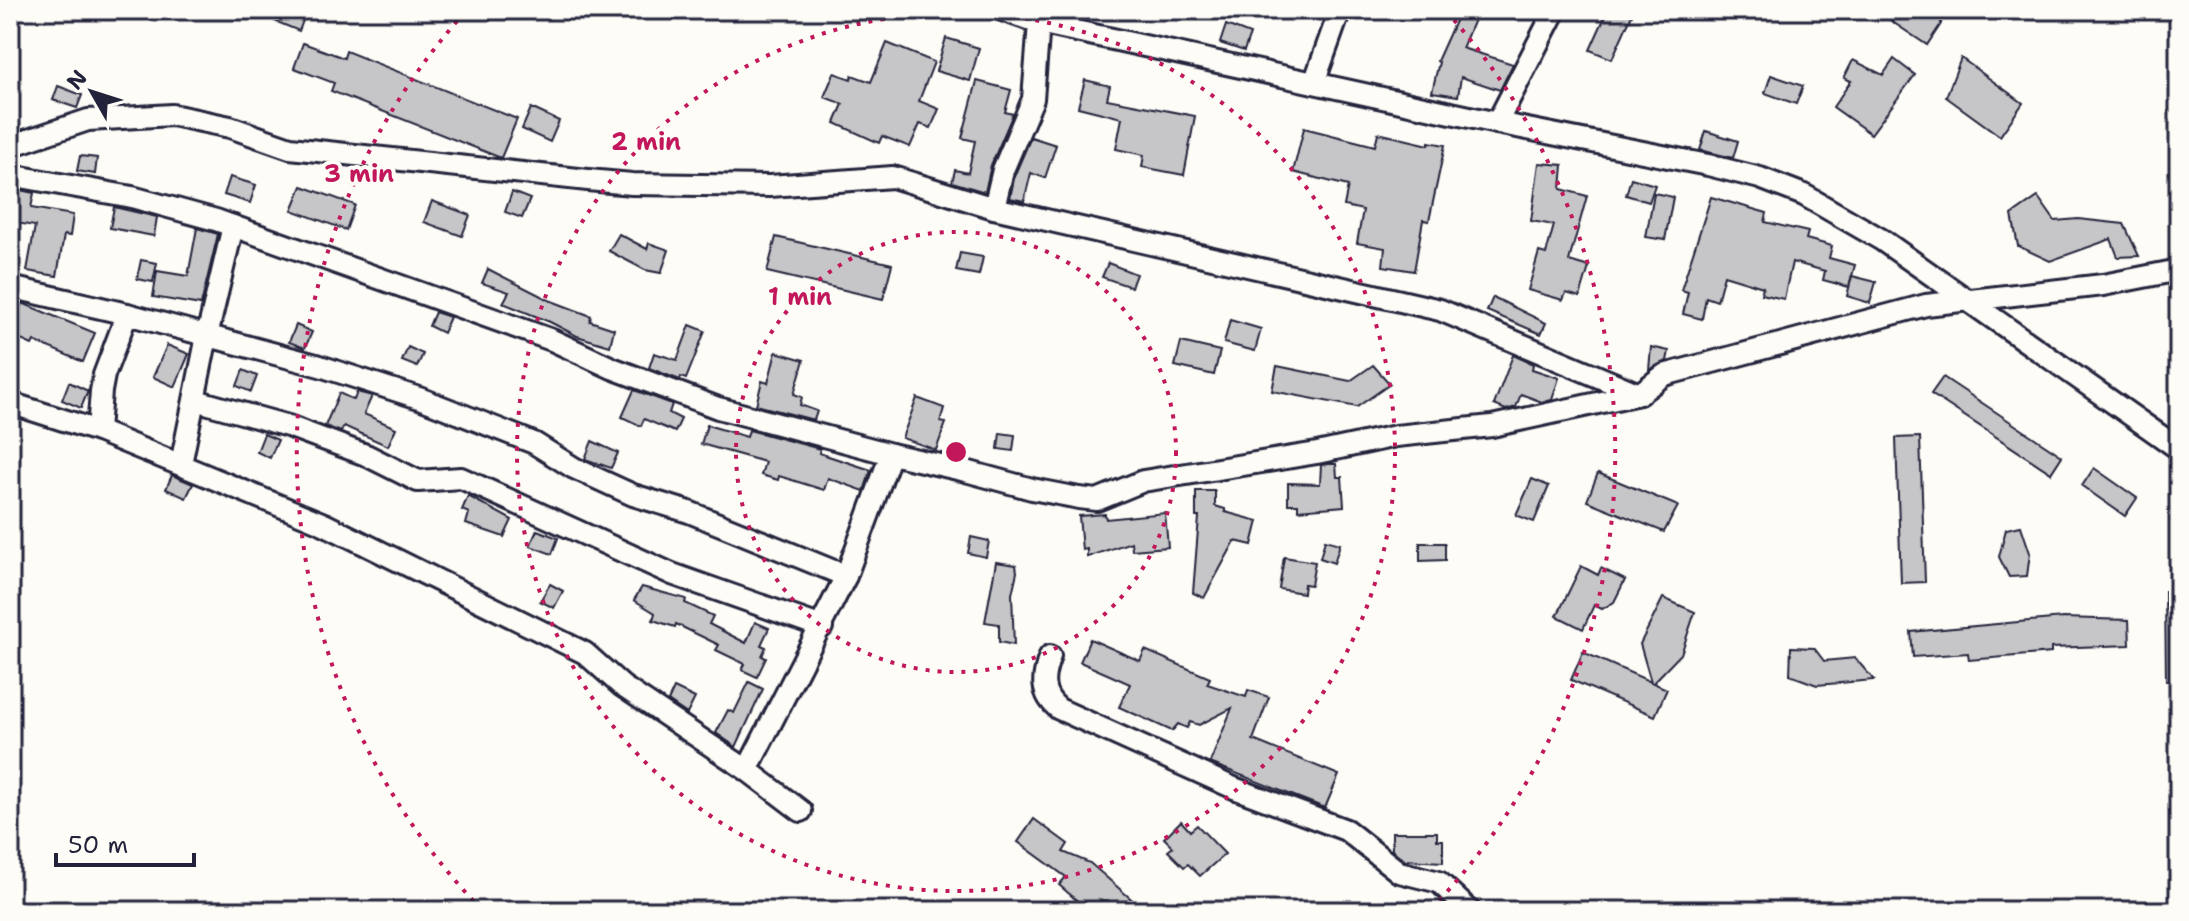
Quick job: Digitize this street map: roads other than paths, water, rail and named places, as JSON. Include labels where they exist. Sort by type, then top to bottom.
[{"type":"street","points":[[1005,10],[1039,23],[1497,123],[1708,165],[1775,184],[1842,215],[2179,449]]},
{"type":"street","points":[[1314,83],[1340,10]]},
{"type":"street","points":[[1497,123],[1555,10]]},
{"type":"street","points":[[994,208],[1003,170],[1033,99],[1039,23]]},
{"type":"street","points":[[10,146],[88,120],[172,115],[230,127],[290,148],[632,184],[770,186],[893,177],[994,208],[1440,310],[1639,394]]},
{"type":"street","points":[[10,175],[132,197],[233,226],[552,340],[612,368],[706,404],[786,428],[831,436],[1032,489],[1097,500],[1143,481],[1317,453],[1396,436],[1492,426],[1639,394],[1664,375],[1926,305],[2103,285],[2179,270]]},
{"type":"street","points":[[181,464],[233,226]]},
{"type":"street","points":[[10,287],[127,314],[320,366],[422,399],[534,443],[574,468],[633,495],[689,512],[846,576]]},
{"type":"street","points":[[98,431],[104,375],[127,314]]},
{"type":"street","points":[[195,400],[288,426],[366,455],[418,481],[461,478],[672,574],[822,627]]},
{"type":"street","points":[[10,403],[98,431],[324,524],[585,653],[622,686],[747,770],[801,811]]},
{"type":"street","points":[[747,770],[846,576],[891,454]]},
{"type":"street","points":[[1050,656],[1043,680],[1050,701],[1059,709],[1234,788],[1346,830],[1399,872],[1439,882],[1470,911]]}]
